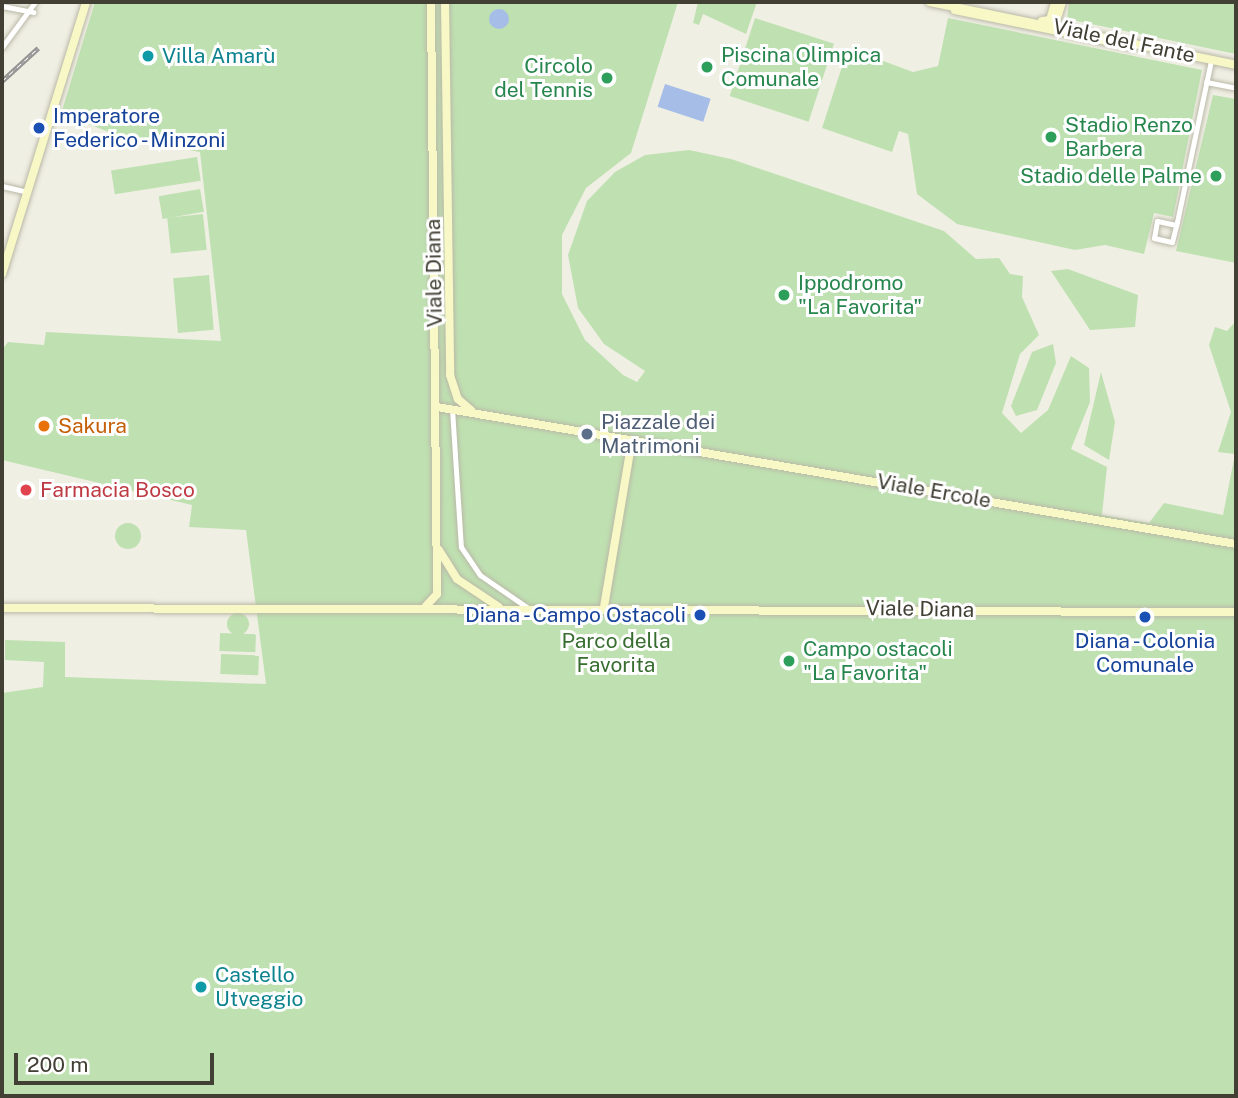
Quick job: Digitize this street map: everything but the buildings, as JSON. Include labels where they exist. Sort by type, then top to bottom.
[{"type":"street","points":[[2,47],[33,12],[36,2]]},
{"type":"street","points":[[2,274],[86,2]]},
{"type":"street","name":"Viale Diana","points":[[420,608],[436,598],[437,544],[431,2]]},
{"type":"street","name":"Viale Diana","points":[[445,2],[450,375],[458,399],[478,413]]},
{"type":"street","name":"Viale del Fante","points":[[929,2],[1055,24],[1120,42],[1236,65]]},
{"type":"street","points":[[963,10],[1048,21],[1058,2]]},
{"type":"street","points":[[1055,24],[1058,2]]},
{"type":"street","points":[[2,6],[33,12]]},
{"type":"street","points":[[963,10],[1120,42]]},
{"type":"street","points":[[1176,225],[1157,221],[1154,238],[1172,242],[1176,225],[1206,82],[1209,60]]},
{"type":"street","name":"Viale del Fante","points":[[1206,82],[1236,88]]},
{"type":"street","points":[[2,187],[27,192]]},
{"type":"street","name":"Viale Ercole","points":[[437,407],[1236,544]]},
{"type":"street","points":[[452,409],[461,547],[480,575],[528,608]]},
{"type":"street","points":[[604,607],[632,440]]},
{"type":"street","name":"Viale Diana","points":[[437,544],[457,579],[502,608]]},
{"type":"street","points":[[2,608],[420,608]]},
{"type":"street","name":"Viale Diana","points":[[420,608],[1236,612]]},
{"type":"green space","name":"Parco della Favorita","points":[[95,2],[678,2],[631,153],[586,188],[562,235],[562,294],[585,340],[623,375],[637,382],[645,371],[604,344],[578,308],[568,255],[587,201],[615,172],[645,155],[689,150],[731,159],[944,231],[976,259],[999,258],[1010,274],[1023,276],[1022,297],[1039,335],[1020,354],[1002,413],[1021,433],[1048,410],[1071,356],[1089,368],[1090,402],[1071,449],[1107,467],[1102,515],[1149,523],[1164,503],[1223,515],[1235,454],[1218,452],[1231,412],[1209,345],[1215,327],[1227,331],[1236,321],[1236,1096],[2,1096],[2,693],[43,687],[44,662],[5,660],[5,640],[65,642],[65,677],[266,684],[246,530],[189,527],[192,505],[2,460],[2,350],[8,342],[44,345],[46,332],[221,341],[200,152],[128,139],[61,114]]},
{"type":"green space","points":[[698,2],[757,2],[746,34],[703,14],[699,25],[693,23]]},
{"type":"green space","points":[[1069,2],[1236,2],[1236,54],[1067,19]]},
{"type":"green space","points":[[755,18],[834,44],[809,122],[730,96]]},
{"type":"green space","name":"Stadio Renzo Barbera","points":[[948,18],[1202,70],[1173,217],[1154,213],[1144,254],[1105,245],[1075,250],[957,224],[917,194],[908,134],[899,131],[892,152],[822,128],[848,48],[913,72],[938,66]]},
{"type":"green space","name":"Stadio delle Palme","points":[[1213,95],[1236,99],[1236,263],[1176,251]]},
{"type":"green space","points":[[197,157],[201,181],[115,194],[111,171]]},
{"type":"green space","points":[[200,189],[204,212],[163,219],[159,196]]},
{"type":"green space","points":[[203,214],[207,250],[171,254],[167,218]]},
{"type":"green space","points":[[1068,269],[1138,295],[1135,327],[1090,330],[1051,271]]},
{"type":"green space","points":[[209,275],[214,330],[178,333],[173,278]]},
{"type":"green space","points":[[1053,344],[1056,363],[1037,410],[1016,416],[1011,406],[1032,352]]},
{"type":"green space","points":[[1101,372],[1115,422],[1109,460],[1084,445]]},
{"type":"green space","points":[[128,523],[137,527],[141,536],[137,545],[128,549],[119,545],[115,536],[119,527]]},
{"type":"green space","points":[[234,613],[242,613],[249,620],[249,628],[242,635],[234,635],[227,628],[227,620]]},
{"type":"green space","points":[[220,633],[256,634],[255,652],[219,651]]},
{"type":"green space","points":[[221,654],[259,655],[258,675],[220,674]]},
{"type":"water","points":[[499,9],[506,12],[509,19],[506,26],[499,29],[492,26],[489,19],[492,12]]},
{"type":"water","name":"Piscina Olimpica Comunale","points":[[665,84],[711,99],[703,122],[658,107]]},
{"type":"railway","points":[[2,81],[38,48]]},
{"type":"place","name":"Villa Amarù","points":[[148,56]]},
{"type":"place","name":"Piscina Olimpica Comunale","points":[[707,67]]},
{"type":"place","name":"Circolo del Tennis","points":[[607,78]]},
{"type":"place","name":"Imperatore Federico - Minzoni","points":[[39,128]]},
{"type":"place","name":"Stadio Renzo Barbera","points":[[1051,137]]},
{"type":"place","name":"Stadio delle Palme","points":[[1216,176]]},
{"type":"place","name":"Ippodromo \"La Favorita\"","points":[[784,295]]},
{"type":"place","name":"Sakura","points":[[44,426]]},
{"type":"place","name":"Piazzale dei Matrimoni","points":[[587,434]]},
{"type":"place","name":"Farmacia Bosco","points":[[26,490]]},
{"type":"place","name":"Diana - Campo Ostacoli","points":[[700,615]]},
{"type":"place","name":"Diana - Colonia Comunale","points":[[1145,617]]},
{"type":"place","name":"Campo ostacoli \"La Favorita\"","points":[[789,661]]},
{"type":"place","name":"Castello Utveggio","points":[[201,987]]}]
